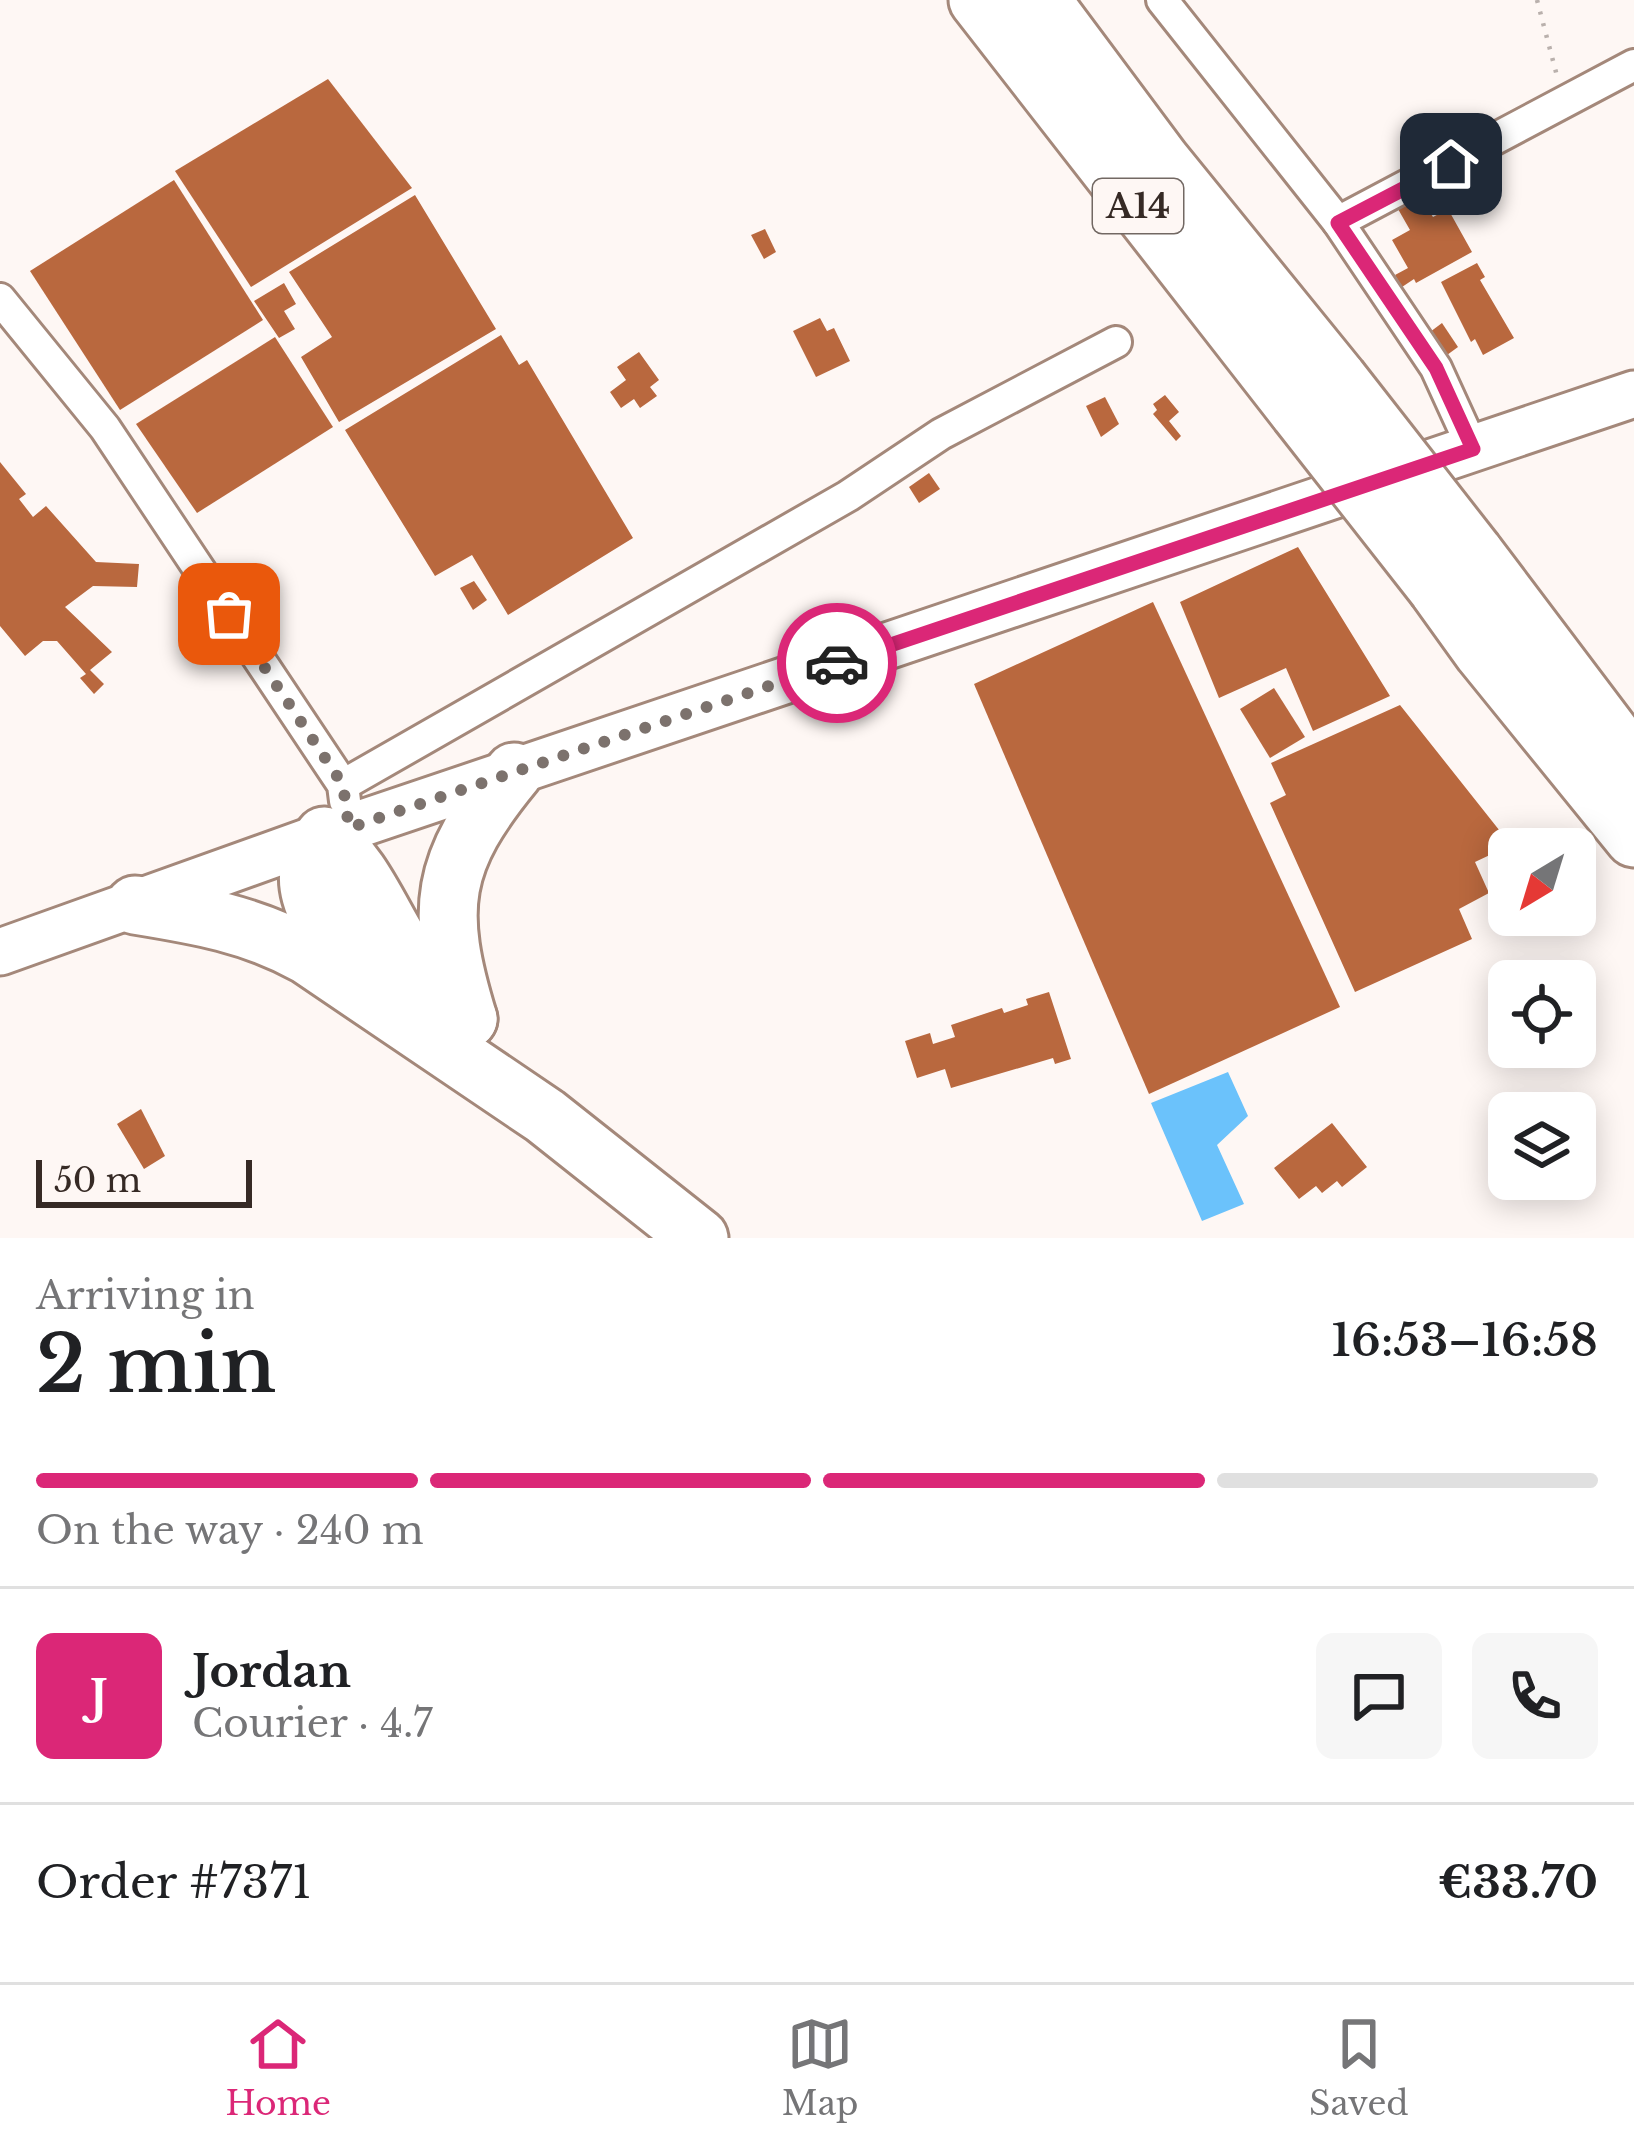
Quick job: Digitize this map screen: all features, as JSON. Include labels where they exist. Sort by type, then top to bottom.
[{"type":"highway","name":"A14","points":[[977,0],[1318,395],[1455,571],[1634,765]]},
{"type":"highway","name":"A14","points":[[1041,0],[1161,161],[1318,395]]},
{"type":"highway","name":"A14","points":[[1455,571],[1483,652],[1522,720],[1634,875]]},
{"type":"highway","name":"A14","points":[[1483,652],[1634,838]]},
{"type":"highway","points":[[468,1018],[450,959],[448,889],[472,828],[514,772]]},
{"type":"highway","points":[[339,816],[309,869],[312,892],[327,928],[379,1003]]},
{"type":"highway","points":[[339,816],[346,852],[427,981],[468,1018],[545,1115]]},
{"type":"highway","points":[[134,905],[231,921],[271,934],[545,1115],[699,1238]]},
{"type":"main road","points":[[0,952],[134,905],[339,816],[514,772],[1634,394]]},
{"type":"street","points":[[1162,0],[1338,223],[1436,368],[1473,449]]},
{"type":"street","points":[[1338,223],[1634,65]]},
{"type":"street","points":[[0,298],[105,428],[339,816],[941,434],[1116,342]]},
{"type":"path","points":[[1537,0],[1564,104]]},
{"type":"water","points":[[1228,1072],[1248,1116],[1217,1145],[1244,1204],[1202,1221],[1151,1103]]},
{"type":"building","points":[[328,79],[412,188],[251,287],[175,171]]},
{"type":"building","points":[[174,180],[263,320],[120,410],[30,271]]},
{"type":"building","points":[[1435,189],[1443,201],[1428,209],[1433,217],[1448,209],[1472,252],[1402,287],[1395,275],[1408,268],[1392,240],[1410,230],[1398,209]]},
{"type":"building","points":[[415,195],[496,329],[339,422],[301,357],[332,337],[289,272]]},
{"type":"building","points":[[765,229],[776,252],[764,259],[751,235]]},
{"type":"building","points":[[1477,263],[1485,277],[1480,280],[1514,338],[1483,355],[1475,339],[1471,342],[1441,282]]},
{"type":"building","points":[[284,283],[296,304],[284,311],[295,329],[279,338],[254,301]]},
{"type":"building","points":[[820,318],[827,331],[834,328],[850,361],[816,377],[793,331]]},
{"type":"building","points":[[1442,323],[1458,347],[1447,355],[1430,332]]},
{"type":"building","points":[[501,335],[519,365],[527,360],[633,538],[508,615],[472,555],[435,576],[345,430]]},
{"type":"building","points":[[275,337],[333,427],[197,513],[136,424]]},
{"type":"building","points":[[639,352],[659,380],[650,387],[657,396],[640,408],[634,399],[621,408],[610,392],[626,380],[617,367]]},
{"type":"building","points":[[1165,395],[1179,412],[1169,421],[1181,436],[1176,441],[1153,414],[1157,410],[1153,404]]},
{"type":"building","points":[[1105,397],[1119,424],[1101,437],[1086,406]]},
{"type":"building","points":[[0,462],[26,494],[19,499],[33,517],[46,506],[96,562],[139,564],[137,587],[93,586],[65,607],[112,652],[90,670],[104,684],[94,694],[80,678],[86,674],[57,641],[43,641],[25,656],[0,626]]},
{"type":"building","points":[[929,473],[940,489],[919,503],[909,487]]},
{"type":"building","points":[[1298,547],[1390,696],[1313,731],[1286,668],[1219,698],[1180,602]]},
{"type":"building","points":[[474,581],[487,600],[473,610],[460,588]]},
{"type":"building","points":[[1153,602],[1340,1007],[1149,1094],[974,684]]},
{"type":"building","points":[[1274,688],[1305,737],[1270,758],[1240,709]]},
{"type":"building","points":[[1400,705],[1498,828],[1488,828],[1488,856],[1475,862],[1488,894],[1459,909],[1472,939],[1355,992],[1270,803],[1286,795],[1271,763]]},
{"type":"building","points":[[1049,992],[1071,1059],[1055,1064],[1053,1058],[951,1088],[945,1069],[917,1078],[905,1041],[930,1033],[933,1044],[955,1037],[951,1025],[1002,1008],[1004,1013],[1028,1005],[1026,999]]},
{"type":"building","points":[[141,1109],[165,1156],[144,1169],[117,1124]]},
{"type":"building","points":[[1332,1123],[1367,1167],[1342,1187],[1337,1181],[1322,1193],[1316,1186],[1299,1199],[1274,1168]]},
{"type":"way so far","points":[[229,614],[343,785],[349,828],[837,663]]},
{"type":"route","points":[[837,663],[1473,449],[1436,368],[1338,223],[1451,164]]}]
